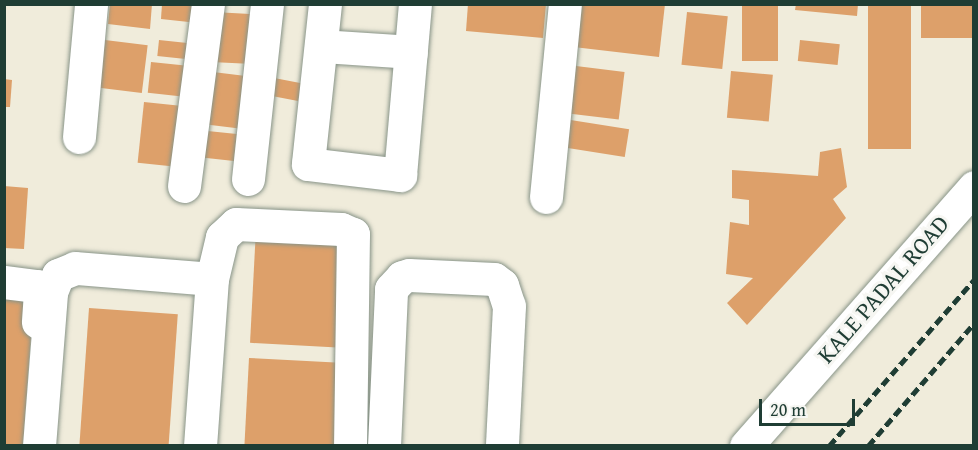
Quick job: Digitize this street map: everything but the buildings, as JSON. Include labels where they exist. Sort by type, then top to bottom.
[{"type":"street","points":[[79,137],[91,4]]},
{"type":"street","points":[[184,186],[208,4]]},
{"type":"street","points":[[248,178],[267,4]]},
{"type":"street","points":[[326,4],[308,164],[400,175],[415,4]]},
{"type":"street","points":[[546,197],[565,4]]},
{"type":"street","points":[[321,46],[411,52]]},
{"type":"street","name":"KALE PADAL ROAD","points":[[746,446],[974,187]]},
{"type":"street","points":[[200,446],[212,279],[222,237],[236,224],[341,229],[353,234],[350,446]]},
{"type":"street","points":[[39,446],[51,292],[58,275],[75,268],[212,279]]},
{"type":"street","points":[[384,446],[391,289],[402,277],[409,275],[494,279],[502,285],[510,306],[502,446]]},
{"type":"street","points":[[4,282],[32,284],[40,292],[28,446]]},
{"type":"railway","points":[[829,446],[974,280]]},
{"type":"railway","points":[[868,446],[974,323]]}]
